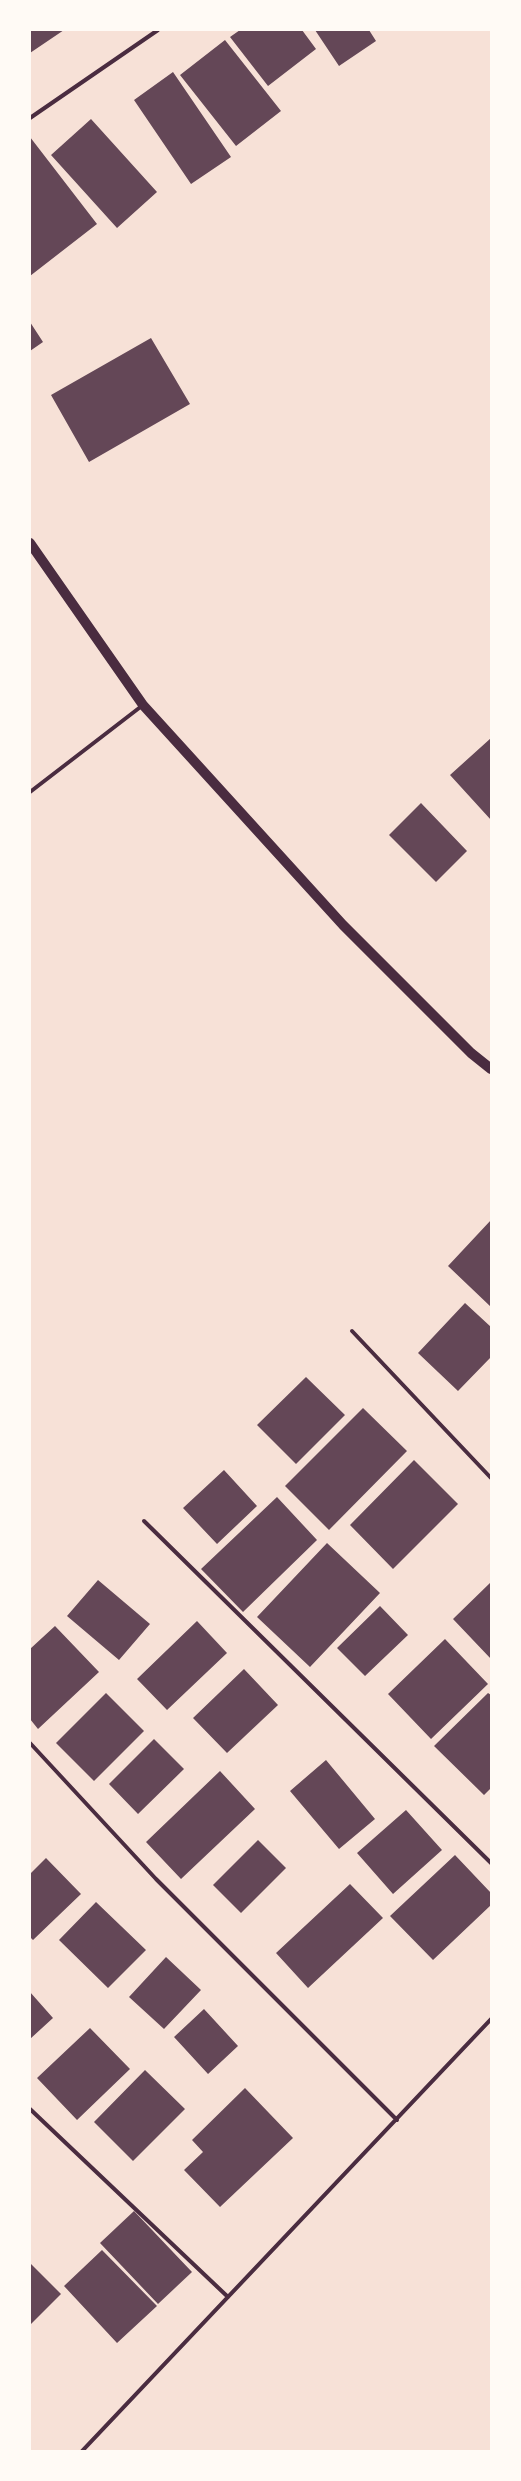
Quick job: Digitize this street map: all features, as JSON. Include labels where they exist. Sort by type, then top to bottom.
[{"type":"main road","points":[[30,543],[144,705],[343,925],[471,1053],[491,1069]]},
{"type":"street","points":[[30,118],[158,30]]},
{"type":"street","points":[[30,792],[144,705]]},
{"type":"street","points":[[352,1331],[491,1478]]},
{"type":"street","points":[[144,1521],[491,1862]]},
{"type":"street","points":[[30,1743],[156,1879],[397,2120]]},
{"type":"street","points":[[82,2451],[491,2019]]},
{"type":"street","points":[[30,2109],[228,2297]]},
{"type":"building","points":[[30,30],[64,30],[30,53]]},
{"type":"building","points":[[240,30],[302,30],[316,49],[268,86],[230,37]]},
{"type":"building","points":[[315,30],[369,30],[376,41],[339,66]]},
{"type":"building","points":[[225,40],[281,111],[236,146],[180,75]]},
{"type":"building","points":[[173,72],[231,157],[191,184],[134,100]]},
{"type":"building","points":[[91,119],[157,192],[117,228],[51,155]]},
{"type":"building","points":[[30,137],[97,224],[30,276]]},
{"type":"building","points":[[30,322],[43,342],[30,351]]},
{"type":"building","points":[[151,338],[190,404],[89,462],[51,395]]},
{"type":"building","points":[[491,738],[491,820],[450,775]]},
{"type":"building","points":[[421,803],[467,851],[436,882],[389,835]]},
{"type":"building","points":[[491,1220],[491,1307],[448,1266]]},
{"type":"building","points":[[465,1303],[491,1327],[491,1357],[458,1391],[418,1353]]},
{"type":"building","points":[[306,1377],[345,1415],[296,1464],[257,1425]]},
{"type":"building","points":[[363,1408],[407,1451],[329,1530],[285,1486]]},
{"type":"building","points":[[414,1460],[458,1504],[393,1569],[350,1525]]},
{"type":"building","points":[[224,1470],[257,1506],[217,1544],[183,1508]]},
{"type":"building","points":[[277,1497],[317,1540],[243,1612],[201,1569]]},
{"type":"building","points":[[327,1543],[380,1593],[310,1667],[257,1617]]},
{"type":"building","points":[[98,1580],[150,1624],[119,1660],[67,1616]]},
{"type":"building","points":[[491,1582],[491,1659],[453,1619]]},
{"type":"building","points":[[380,1606],[408,1635],[365,1676],[337,1648]]},
{"type":"building","points":[[197,1621],[227,1653],[167,1710],[137,1679]]},
{"type":"building","points":[[55,1626],[99,1672],[38,1729],[30,1719],[30,1649]]},
{"type":"building","points":[[445,1639],[488,1684],[431,1739],[388,1694]]},
{"type":"building","points":[[244,1669],[278,1705],[227,1753],[193,1718]]},
{"type":"building","points":[[106,1693],[144,1731],[94,1781],[56,1743]]},
{"type":"building","points":[[488,1693],[491,1695],[491,1788],[484,1795],[434,1746]]},
{"type":"building","points":[[154,1739],[184,1769],[138,1814],[109,1784]]},
{"type":"building","points":[[326,1760],[375,1819],[339,1849],[290,1791]]},
{"type":"building","points":[[220,1771],[255,1809],[181,1879],[146,1842]]},
{"type":"building","points":[[406,1810],[442,1850],[393,1894],[357,1853]]},
{"type":"building","points":[[258,1840],[286,1868],[241,1913],[213,1885]]},
{"type":"building","points":[[455,1855],[491,1893],[491,1905],[433,1960],[390,1916]]},
{"type":"building","points":[[46,1858],[81,1894],[33,1940],[30,1937],[30,1874]]},
{"type":"building","points":[[350,1884],[383,1918],[308,1988],[276,1953]]},
{"type":"building","points":[[96,1902],[146,1950],[108,1988],[59,1940]]},
{"type":"building","points":[[166,1957],[201,1990],[164,2029],[129,1997]]},
{"type":"building","points":[[30,1992],[53,2018],[30,2039]]},
{"type":"building","points":[[204,2009],[238,2046],[208,2074],[174,2037]]},
{"type":"building","points":[[90,2028],[130,2069],[77,2120],[37,2078]]},
{"type":"building","points":[[145,2070],[185,2109],[133,2161],[94,2122]]},
{"type":"building","points":[[245,2088],[293,2138],[220,2207],[184,2170],[203,2152],[192,2140]]},
{"type":"building","points":[[134,2211],[192,2272],[158,2304],[100,2243]]},
{"type":"building","points":[[102,2250],[157,2306],[117,2343],[64,2286]]},
{"type":"building","points":[[30,2263],[61,2294],[30,2325]]}]
